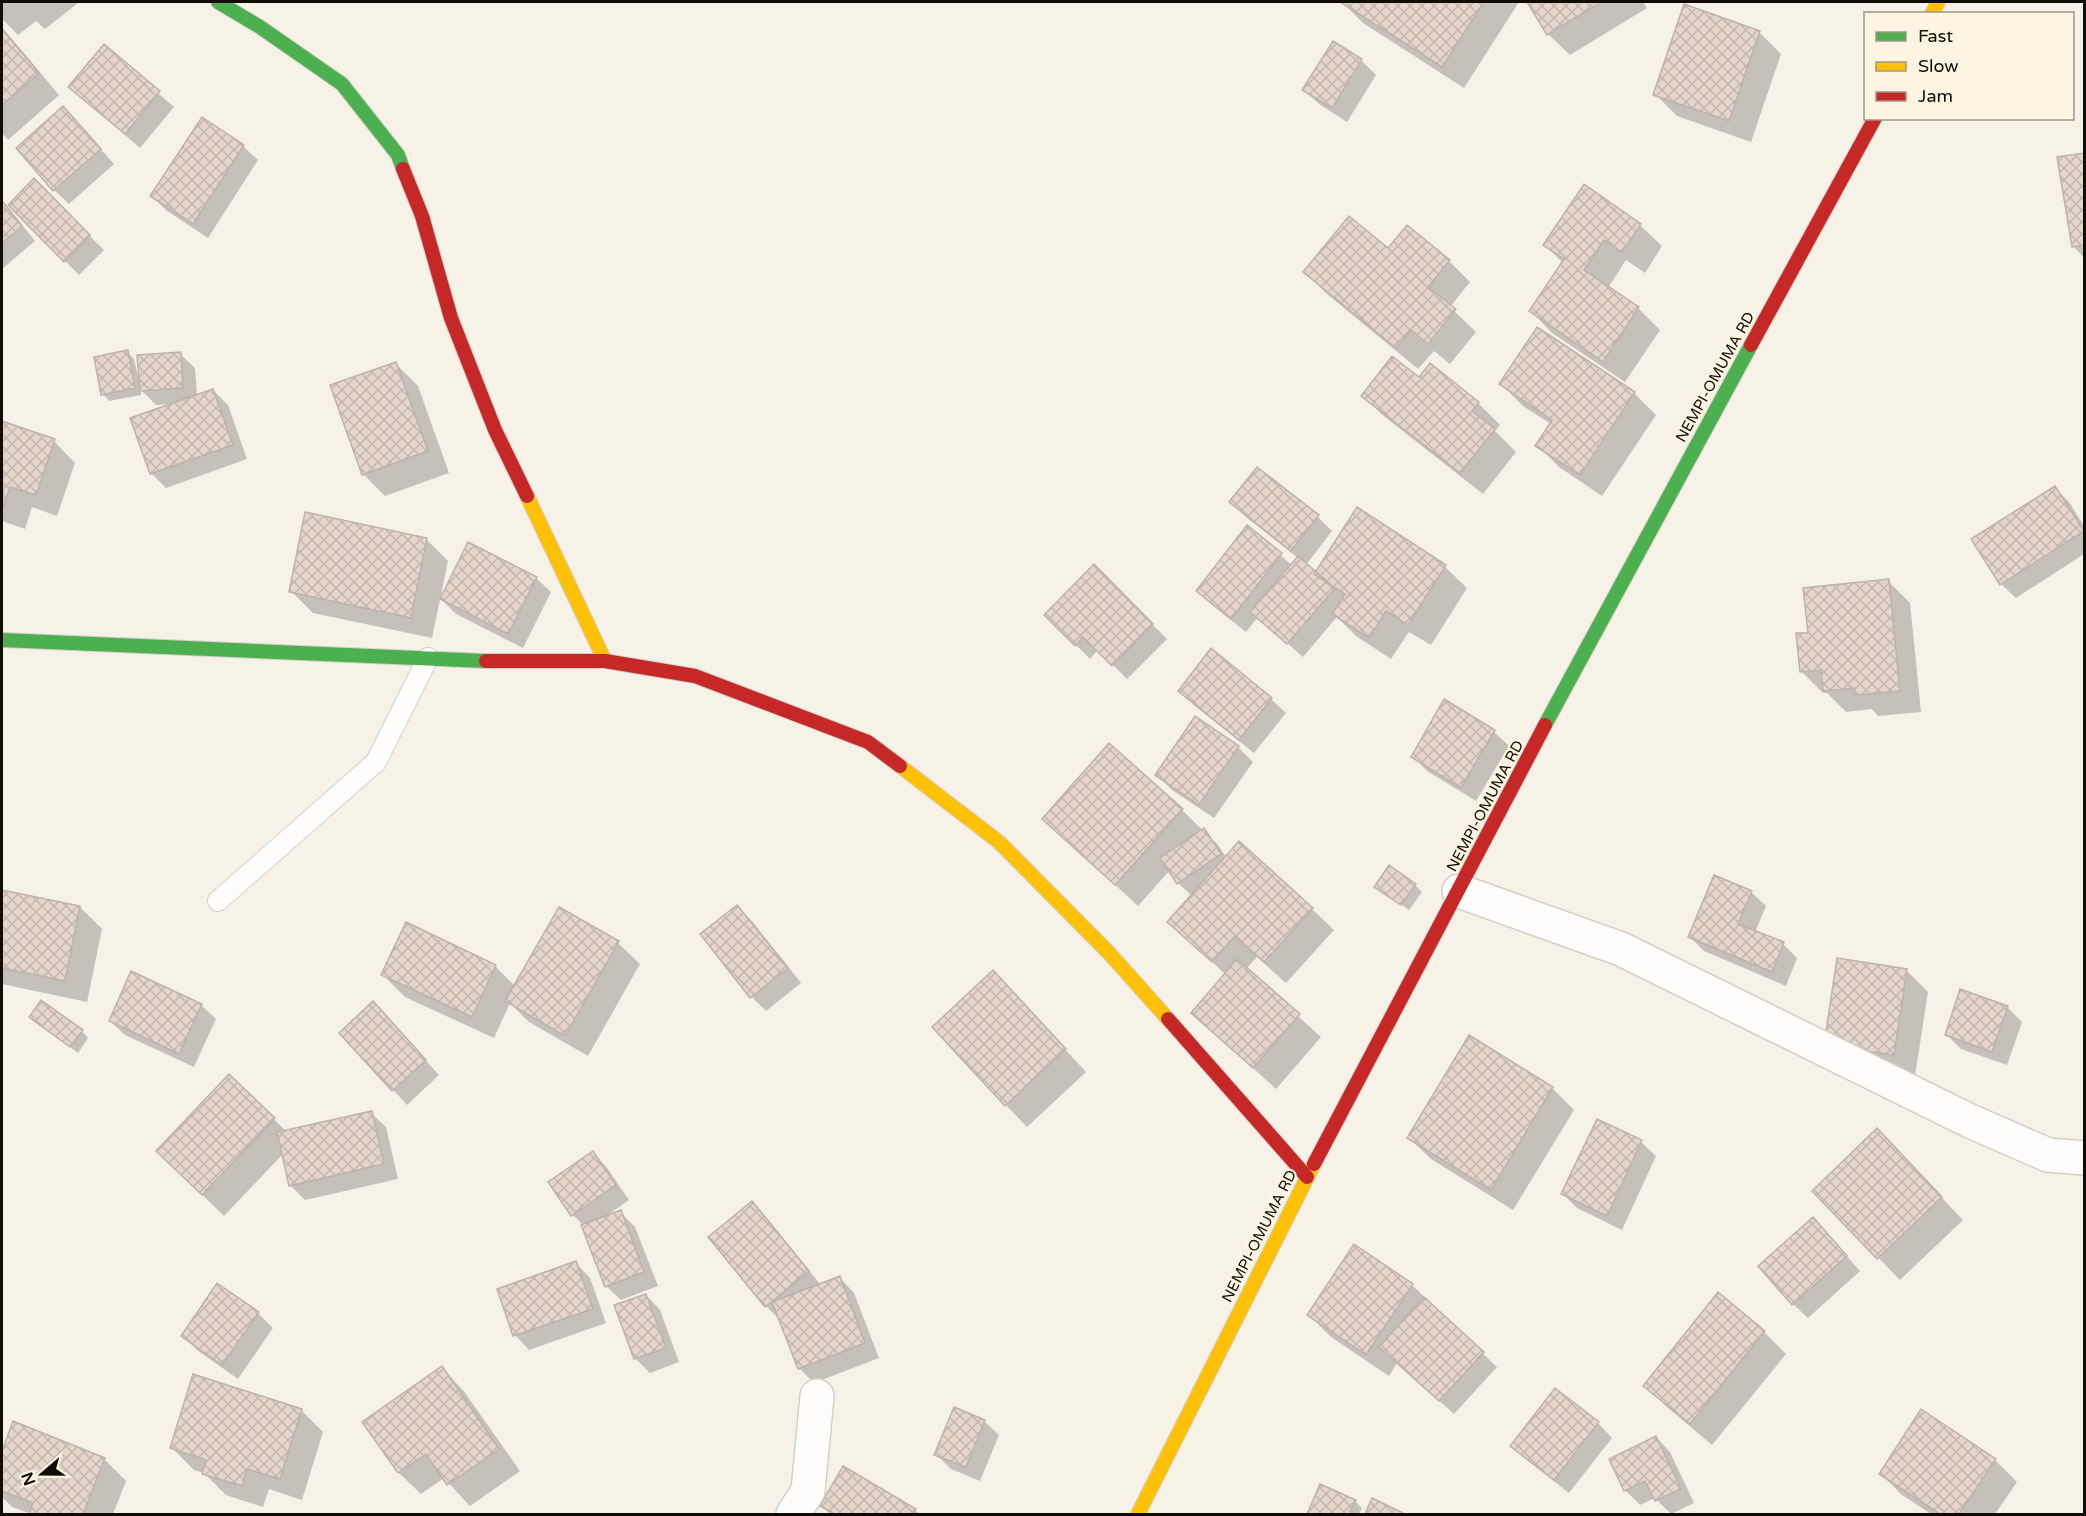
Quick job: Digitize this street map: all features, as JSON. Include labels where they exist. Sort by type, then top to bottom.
[{"type":"street","points":[[218,2],[260,27],[342,84],[398,155],[422,216],[451,318],[495,430],[605,662]]},
{"type":"street","name":"NEMPI-OMUMA RD","points":[[1138,1515],[1307,1177],[1589,642],[1874,120]]},
{"type":"street","points":[[2,640],[428,658],[605,662],[695,676],[868,742],[999,842],[1109,953],[1307,1177]]},
{"type":"street","points":[[1459,891],[1621,949],[1970,1122],[2048,1155],[2085,1158]]},
{"type":"street","points":[[793,1515],[808,1491],[817,1396]]},
{"type":"lane","points":[[218,901],[376,762],[428,658]]},
{"type":"building","points":[[1340,2],[1484,2],[1442,67]]},
{"type":"building","points":[[1527,2],[1601,2],[1547,35]]},
{"type":"building","points":[[1684,4],[1760,31],[1729,121],[1653,95]]},
{"type":"building","points":[[2,29],[39,73],[2,105]]},
{"type":"building","points":[[1333,41],[1362,59],[1332,108],[1302,90]]},
{"type":"building","points":[[104,44],[160,91],[125,134],[68,87]]},
{"type":"building","points":[[63,106],[101,149],[53,191],[16,148]]},
{"type":"building","points":[[202,117],[244,145],[193,224],[150,196]]},
{"type":"building","points":[[2084,153],[2084,245],[2072,247],[2057,157]]},
{"type":"building","points":[[34,178],[90,235],[64,262],[8,205]]},
{"type":"building","points":[[1584,184],[1641,224],[1622,252],[1604,240],[1584,270],[1639,307],[1603,362],[1529,311],[1564,259],[1543,245]]},
{"type":"building","points":[[2,201],[22,226],[2,243]]},
{"type":"building","points":[[1349,216],[1388,248],[1407,225],[1450,260],[1428,287],[1456,309],[1428,344],[1411,330],[1396,348],[1303,272]]},
{"type":"building","points":[[1537,327],[1635,392],[1580,475],[1535,446],[1552,420],[1499,384]]},
{"type":"building","points":[[128,350],[135,388],[101,395],[94,357]]},
{"type":"building","points":[[181,352],[183,388],[140,391],[137,355]]},
{"type":"building","points":[[1392,356],[1419,377],[1430,363],[1479,402],[1472,411],[1495,429],[1460,473],[1361,396]]},
{"type":"building","points":[[396,362],[428,451],[362,475],[330,385]]},
{"type":"building","points":[[213,389],[233,445],[150,474],[130,418]]},
{"type":"building","points":[[2,421],[55,439],[36,495],[10,487],[3,508]]},
{"type":"building","points":[[1257,467],[1319,515],[1291,551],[1229,502]]},
{"type":"building","points":[[2055,486],[2084,531],[2000,585],[1971,539]]},
{"type":"building","points":[[1357,507],[1446,565],[1408,625],[1386,611],[1369,638],[1332,614],[1345,594],[1314,574]]},
{"type":"building","points":[[305,512],[427,538],[411,618],[289,592]]},
{"type":"building","points":[[1247,525],[1282,553],[1231,619],[1196,591]]},
{"type":"building","points":[[468,542],[537,577],[508,634],[440,599]]},
{"type":"building","points":[[1298,556],[1335,588],[1287,644],[1250,612]]},
{"type":"building","points":[[1094,564],[1153,624],[1112,666],[1083,637],[1075,646],[1044,615]]},
{"type":"building","points":[[1889,579],[1900,691],[1855,695],[1854,688],[1823,691],[1821,670],[1800,672],[1796,633],[1808,633],[1803,588]]},
{"type":"building","points":[[1211,648],[1272,698],[1239,740],[1178,691]]},
{"type":"building","points":[[1444,699],[1495,730],[1461,788],[1411,757]]},
{"type":"building","points":[[1195,716],[1239,746],[1199,805],[1155,775]]},
{"type":"building","points":[[1109,743],[1183,809],[1115,885],[1042,819]]},
{"type":"building","points":[[1204,828],[1221,854],[1177,884],[1160,858]]},
{"type":"building","points":[[1239,841],[1313,908],[1264,962],[1235,936],[1212,962],[1167,922]]},
{"type":"building","points":[[1389,865],[1416,884],[1401,905],[1374,887]]},
{"type":"building","points":[[1714,875],[1752,891],[1738,924],[1784,942],[1772,972],[1688,937]]},
{"type":"building","points":[[2,890],[80,906],[65,981],[2,968]]},
{"type":"building","points":[[737,905],[788,968],[750,998],[700,934]]},
{"type":"building","points":[[559,907],[619,941],[565,1036],[505,1001]]},
{"type":"building","points":[[406,922],[496,965],[472,1017],[381,975]]},
{"type":"building","points":[[1837,958],[1907,969],[1894,1055],[1824,1045]]},
{"type":"building","points":[[1237,959],[1300,1014],[1253,1068],[1191,1013]]},
{"type":"building","points":[[993,970],[1066,1049],[1005,1106],[932,1027]]},
{"type":"building","points":[[131,971],[202,1004],[179,1054],[109,1021]]},
{"type":"building","points":[[1960,989],[2008,1006],[1992,1052],[1945,1035]]},
{"type":"building","points":[[41,1000],[83,1030],[70,1047],[29,1017]]},
{"type":"building","points":[[373,1001],[426,1060],[392,1091],[339,1033]]},
{"type":"building","points":[[1469,1035],[1553,1087],[1491,1190],[1407,1138]]},
{"type":"building","points":[[229,1074],[275,1118],[202,1195],[156,1151]]},
{"type":"building","points":[[372,1111],[384,1164],[289,1186],[277,1132]]},
{"type":"building","points":[[1597,1119],[1642,1140],[1607,1216],[1561,1194]]},
{"type":"building","points":[[1877,1128],[1942,1197],[1877,1259],[1812,1191]]},
{"type":"building","points":[[593,1151],[616,1185],[571,1216],[548,1182]]},
{"type":"building","points":[[752,1201],[809,1271],[765,1307],[708,1237]]},
{"type":"building","points":[[621,1210],[644,1272],[605,1287],[581,1225]]},
{"type":"building","points":[[1813,1217],[1847,1256],[1792,1305],[1758,1266]]},
{"type":"building","points":[[1354,1244],[1413,1284],[1366,1355],[1307,1315]]},
{"type":"building","points":[[576,1261],[593,1309],[513,1336],[497,1289]]},
{"type":"building","points":[[840,1276],[865,1343],[798,1369],[772,1302]]},
{"type":"building","points":[[217,1283],[259,1312],[222,1365],[181,1336]]},
{"type":"building","points":[[1718,1292],[1765,1331],[1690,1424],[1643,1386]]},
{"type":"building","points":[[646,1294],[666,1348],[634,1359],[614,1305]]},
{"type":"building","points":[[1424,1297],[1484,1352],[1439,1401],[1379,1347]]},
{"type":"building","points":[[442,1366],[499,1449],[447,1485],[426,1454],[398,1473],[362,1422]]},
{"type":"building","points":[[193,1374],[302,1409],[280,1479],[247,1469],[242,1486],[202,1474],[206,1460],[170,1448]]},
{"type":"building","points":[[1555,1388],[1599,1422],[1554,1480],[1510,1446]]},
{"type":"building","points":[[954,1407],[985,1420],[966,1467],[934,1455]]},
{"type":"building","points":[[1921,1409],[1996,1459],[1959,1514],[1940,1514],[1879,1474]]},
{"type":"building","points":[[13,1421],[105,1458],[83,1514],[29,1514],[33,1503],[2,1491],[2,1451]]},
{"type":"building","points":[[1656,1436],[1681,1489],[1655,1501],[1645,1481],[1624,1491],[1609,1459]]},
{"type":"building","points":[[843,1466],[916,1509],[913,1514],[835,1514],[820,1506]]},
{"type":"building","points":[[1320,1484],[1356,1500],[1349,1514],[1307,1514]]},
{"type":"building","points":[[1372,1498],[1403,1513],[1403,1514],[1365,1514]]},
{"type":"traffic: fast","points":[[218,2],[260,27],[342,84],[398,155],[403,169]]},
{"type":"traffic: fast","points":[[1545,725],[1751,345]]},
{"type":"traffic: fast","points":[[2,640],[486,661]]},
{"type":"traffic: slow","points":[[1933,12],[1938,2]]},
{"type":"traffic: slow","points":[[527,496],[605,661]]},
{"type":"traffic: slow","points":[[900,766],[999,842],[1109,953],[1168,1019]]},
{"type":"traffic: slow","points":[[1138,1514],[1314,1164]]},
{"type":"traffic: jam","points":[[1751,345],[1874,120]]},
{"type":"traffic: jam","points":[[403,169],[422,216],[451,318],[495,430],[527,496]]},
{"type":"traffic: jam","points":[[486,661],[605,661],[695,676],[868,742],[900,766]]},
{"type":"traffic: jam","points":[[1314,1164],[1545,725]]},
{"type":"traffic: jam","points":[[1168,1019],[1307,1177]]}]
